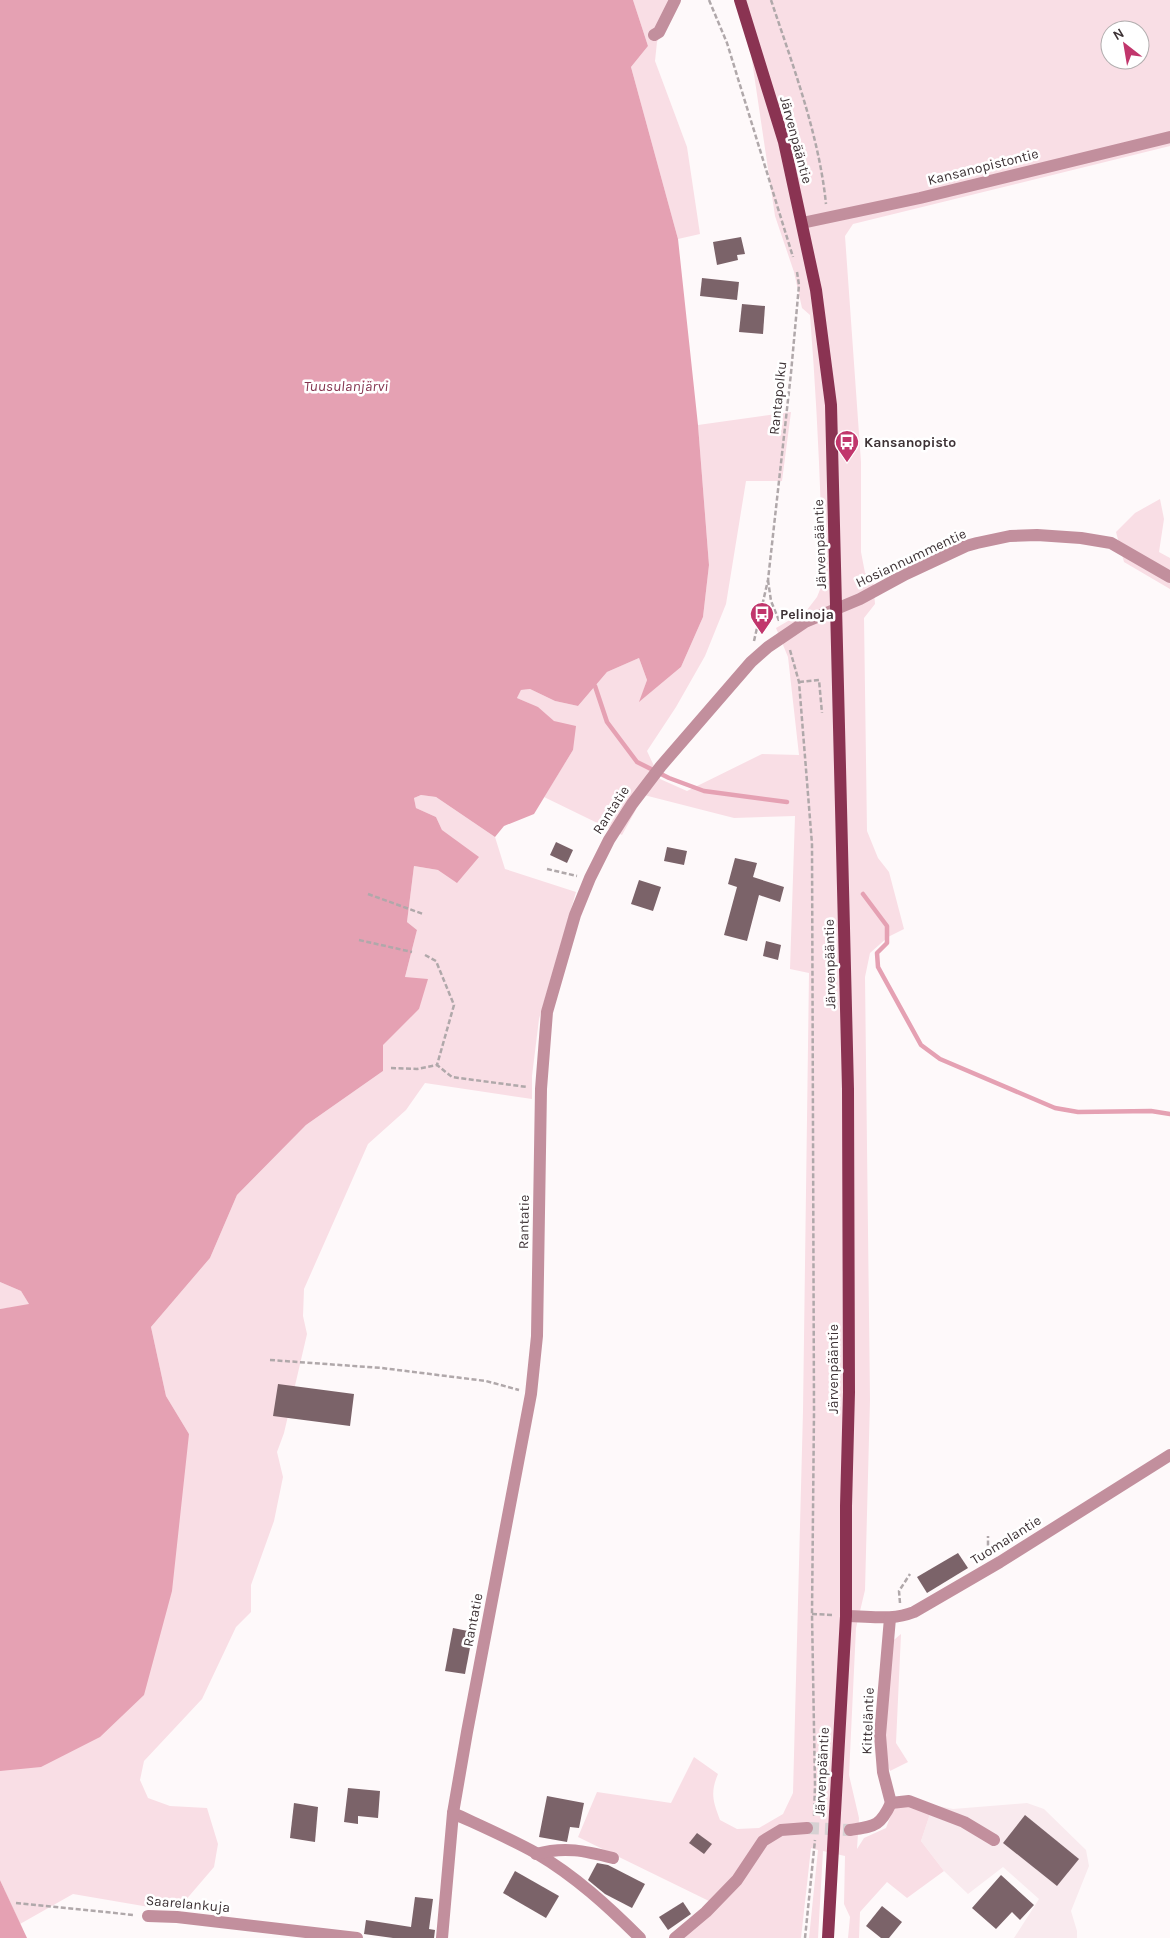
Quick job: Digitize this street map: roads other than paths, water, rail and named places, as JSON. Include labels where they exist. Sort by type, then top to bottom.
[{"type":"main road","name":"Järvenpääntie","points":[[740,0],[784,142],[816,290],[831,405],[848,1089],[849,1392],[846,1616],[828,1938]]},
{"type":"street","points":[[654,35],[659,32],[675,0]]},
{"type":"street","name":"Kansanopistontie","points":[[802,224],[920,198],[1170,137]]},
{"type":"street","name":"Hosiannummentie","points":[[837,608],[860,599],[906,574],[966,546],[1010,536],[1037,535],[1081,538],[1111,543],[1170,577]]},
{"type":"street","name":"Rantatie","points":[[442,1938],[453,1813],[466,1732],[531,1394],[537,1336],[541,1089],[547,1012],[574,915],[609,840],[643,789],[661,766],[751,662],[768,646],[805,622],[837,608]]},
{"type":"street","name":"Tuomalantie","points":[[846,1616],[895,1618],[914,1612],[1000,1562],[1170,1455]]},
{"type":"street","name":"Kitteläntie","points":[[891,1803],[883,1772],[880,1735],[895,1618]]},
{"type":"street","points":[[850,1830],[875,1826],[886,1814],[891,1803],[908,1801],[964,1822],[994,1840]]},
{"type":"street","points":[[453,1813],[536,1854],[584,1886],[640,1938]]},
{"type":"street","points":[[675,1938],[706,1912],[737,1880],[763,1841],[781,1830],[812,1828]]},
{"type":"street","points":[[536,1854],[552,1850],[578,1849],[613,1858]]},
{"type":"street","name":"Saarelankuja","points":[[148,1916],[177,1917],[357,1938]]},
{"type":"water","name":"Tuusulanjärvi","points":[[0,0],[633,0],[648,46],[631,67],[678,239],[698,425],[709,565],[703,617],[681,667],[639,702],[647,680],[639,658],[607,672],[578,706],[555,701],[530,689],[521,690],[517,698],[538,707],[554,721],[576,726],[573,750],[534,814],[504,826],[495,837],[436,797],[421,795],[414,798],[416,808],[436,817],[442,830],[479,857],[457,883],[438,870],[414,866],[407,922],[417,930],[405,977],[428,979],[419,1009],[383,1045],[383,1071],[306,1125],[237,1195],[210,1258],[151,1327],[166,1396],[189,1434],[172,1591],[144,1695],[100,1737],[41,1767],[0,1771],[0,1309],[29,1304],[21,1291],[0,1282]]},
{"type":"water","points":[[0,1880],[27,1938],[0,1938]]},
{"type":"waterway","points":[[595,686],[607,722],[637,762],[669,778],[704,791],[787,802]]},
{"type":"waterway","points":[[863,894],[887,926],[887,943],[877,953],[878,967],[921,1045],[940,1059],[1055,1108],[1078,1112],[1151,1111],[1170,1114]]},
{"type":"tunnel","points":[[807,1828],[850,1830]]},
{"type":"place","name":"Kansanopisto","points":[[847,463]]},
{"type":"place","name":"Pelinoja","points":[[762,635]]}]
